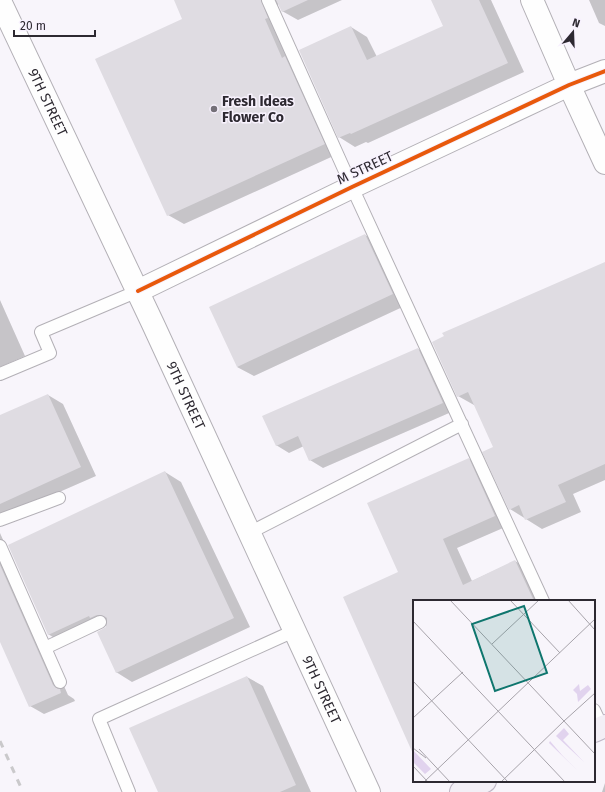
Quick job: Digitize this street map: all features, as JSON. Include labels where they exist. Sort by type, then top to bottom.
[{"type":"main road","points":[[532,0],[605,164]]},
{"type":"main road","name":"9TH STREET","points":[[0,1],[138,291],[369,792]]},
{"type":"main road","name":"M STREET","points":[[138,291],[352,187],[569,85],[605,71]]},
{"type":"main road","points":[[461,792],[483,782]]},
{"type":"lane","points":[[268,0],[352,187],[543,600]]},
{"type":"lane","points":[[0,374],[50,353],[41,332],[138,291]]},
{"type":"lane","points":[[249,533],[462,424]]},
{"type":"lane","points":[[0,520],[59,498]]},
{"type":"lane","points":[[0,546],[60,682]]},
{"type":"lane","points":[[45,648],[100,622]]},
{"type":"lane","points":[[129,792],[99,719],[294,631]]},
{"type":"building","points":[[174,0],[261,0],[268,18],[265,19],[282,58],[285,56],[325,144],[167,216],[95,59],[182,19]]},
{"type":"building","points":[[276,0],[308,0],[282,12]]},
{"type":"building","points":[[431,0],[479,0],[508,63],[351,134],[350,133],[338,138],[299,50],[351,26],[367,60],[443,26]]},
{"type":"building","points":[[365,234],[393,294],[237,367],[209,307]]},
{"type":"building","points":[[605,262],[605,464],[558,485],[566,502],[525,520],[519,505],[509,510],[482,452],[493,447],[468,392],[457,397],[432,342],[444,336],[442,333]]},
{"type":"building","points":[[418,348],[443,403],[309,461],[298,436],[276,446],[262,416]]},
{"type":"building","points":[[48,394],[81,467],[0,504],[0,415]]},
{"type":"building","points":[[469,458],[495,516],[443,539],[463,585],[515,560],[534,600],[413,600],[413,754],[343,597],[398,572],[367,503]]},
{"type":"building","points":[[165,471],[234,618],[116,673],[97,632],[106,627],[107,618],[101,615],[90,618],[89,616],[48,635],[8,545]]},
{"type":"building","points":[[0,565],[53,685],[60,689],[61,693],[29,707],[0,642]]},
{"type":"building","points":[[247,676],[296,785],[280,792],[158,792],[129,728]]},
{"type":"railway","points":[[0,741],[23,792]]},
{"type":"cycle path","points":[[138,291],[352,187],[569,85],[605,71]]},
{"type":"place","name":"Fresh Ideas Flower Co","points":[[214,109]]}]
